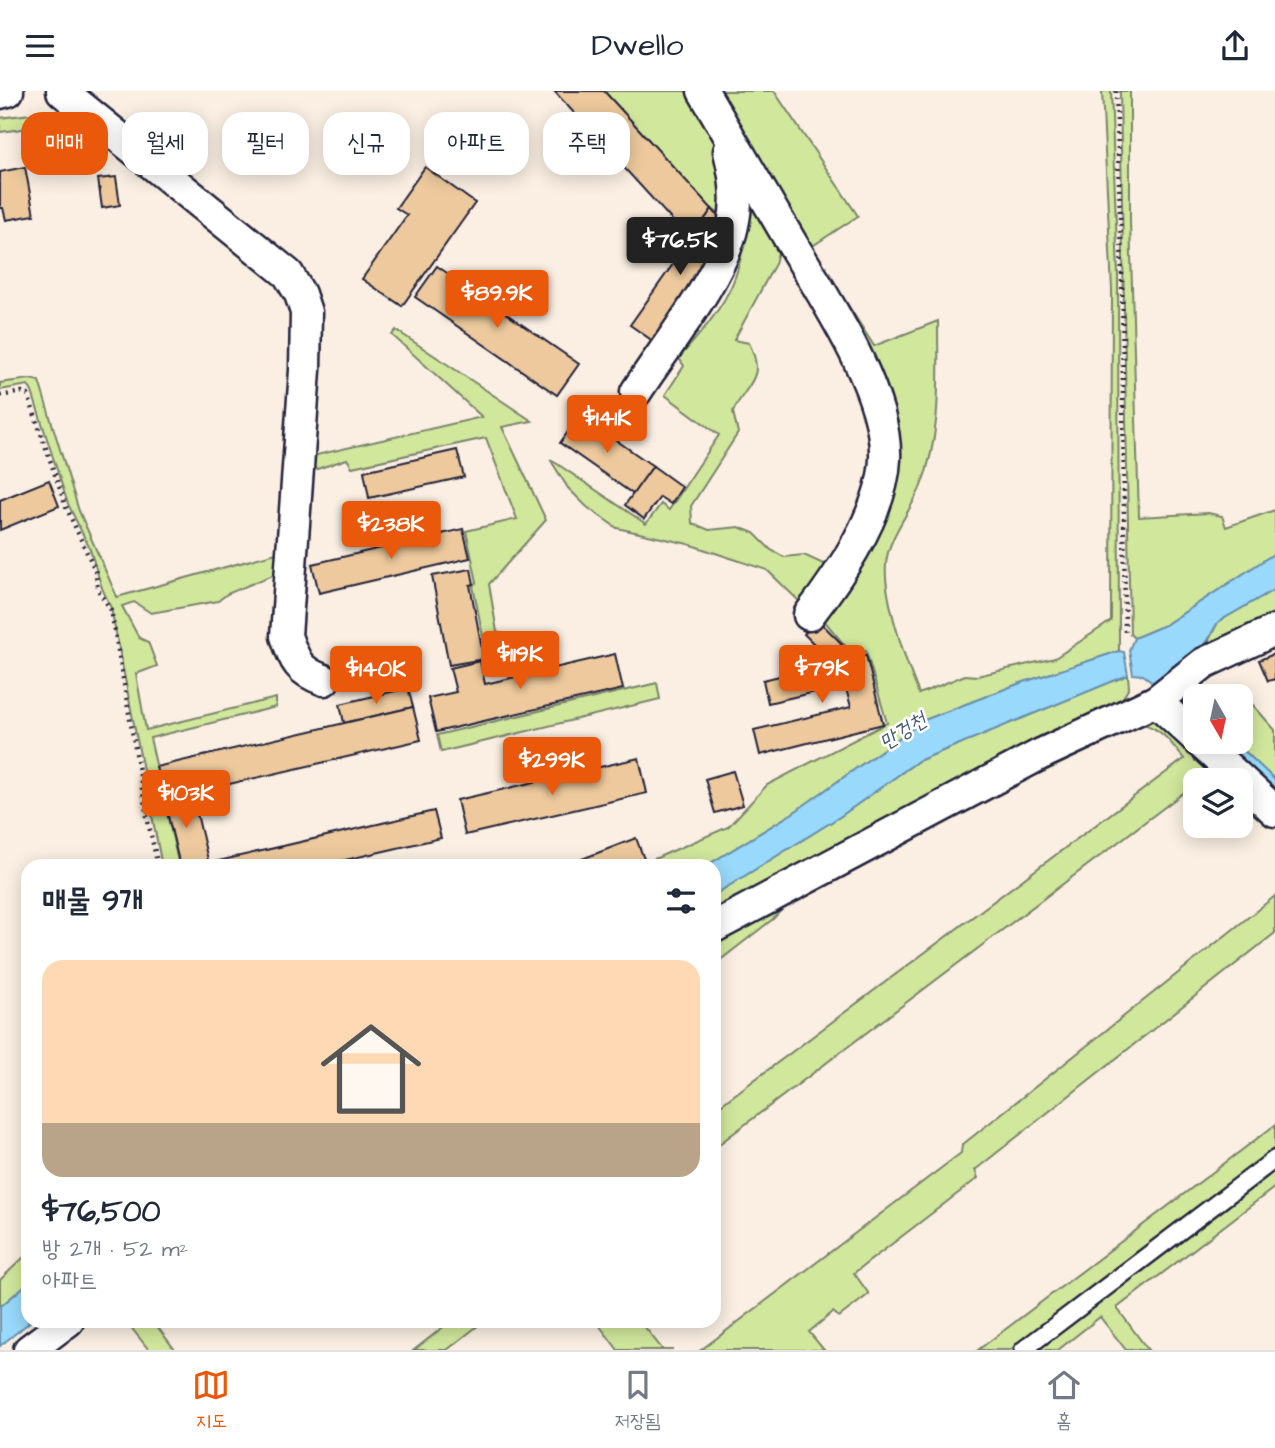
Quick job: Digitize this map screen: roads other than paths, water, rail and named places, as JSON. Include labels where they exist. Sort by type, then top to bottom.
[{"type":"street","points":[[0,93],[8,91]]},
{"type":"street","points":[[62,91],[288,275],[300,294],[306,311],[305,370],[286,636],[295,661],[307,674],[324,680]]},
{"type":"street","points":[[702,91],[824,298],[860,365],[881,419],[885,460],[870,516],[843,566],[809,615]]},
{"type":"street","points":[[636,392],[710,279],[728,245],[733,226],[736,186],[722,124]]},
{"type":"street","points":[[721,923],[1039,755],[1156,701],[1204,663],[1275,630]]},
{"type":"street","points":[[1156,701],[1183,726]]},
{"type":"street","points":[[1213,754],[1275,811]]},
{"type":"street","points":[[29,1350],[59,1328]]},
{"type":"lane","points":[[1023,1350],[1275,1159]]},
{"type":"water","points":[[1275,553],[1275,589],[1218,622],[1201,652],[1156,684],[1143,675],[1133,674],[1129,650],[1134,638],[1165,625]]},
{"type":"water","points":[[1119,651],[1124,652],[1128,675],[918,761],[841,816],[721,891],[721,859],[717,859],[793,813],[916,726],[914,717],[918,716],[922,721],[1018,684]]},
{"type":"water","points":[[1230,754],[1248,754],[1275,780],[1275,795],[1253,775],[1253,768],[1245,768]]},
{"type":"water","points":[[21,1289],[22,1328],[0,1346],[0,1307]]},
{"type":"water label","name":"만겅천","points":[[903,731]]}]
